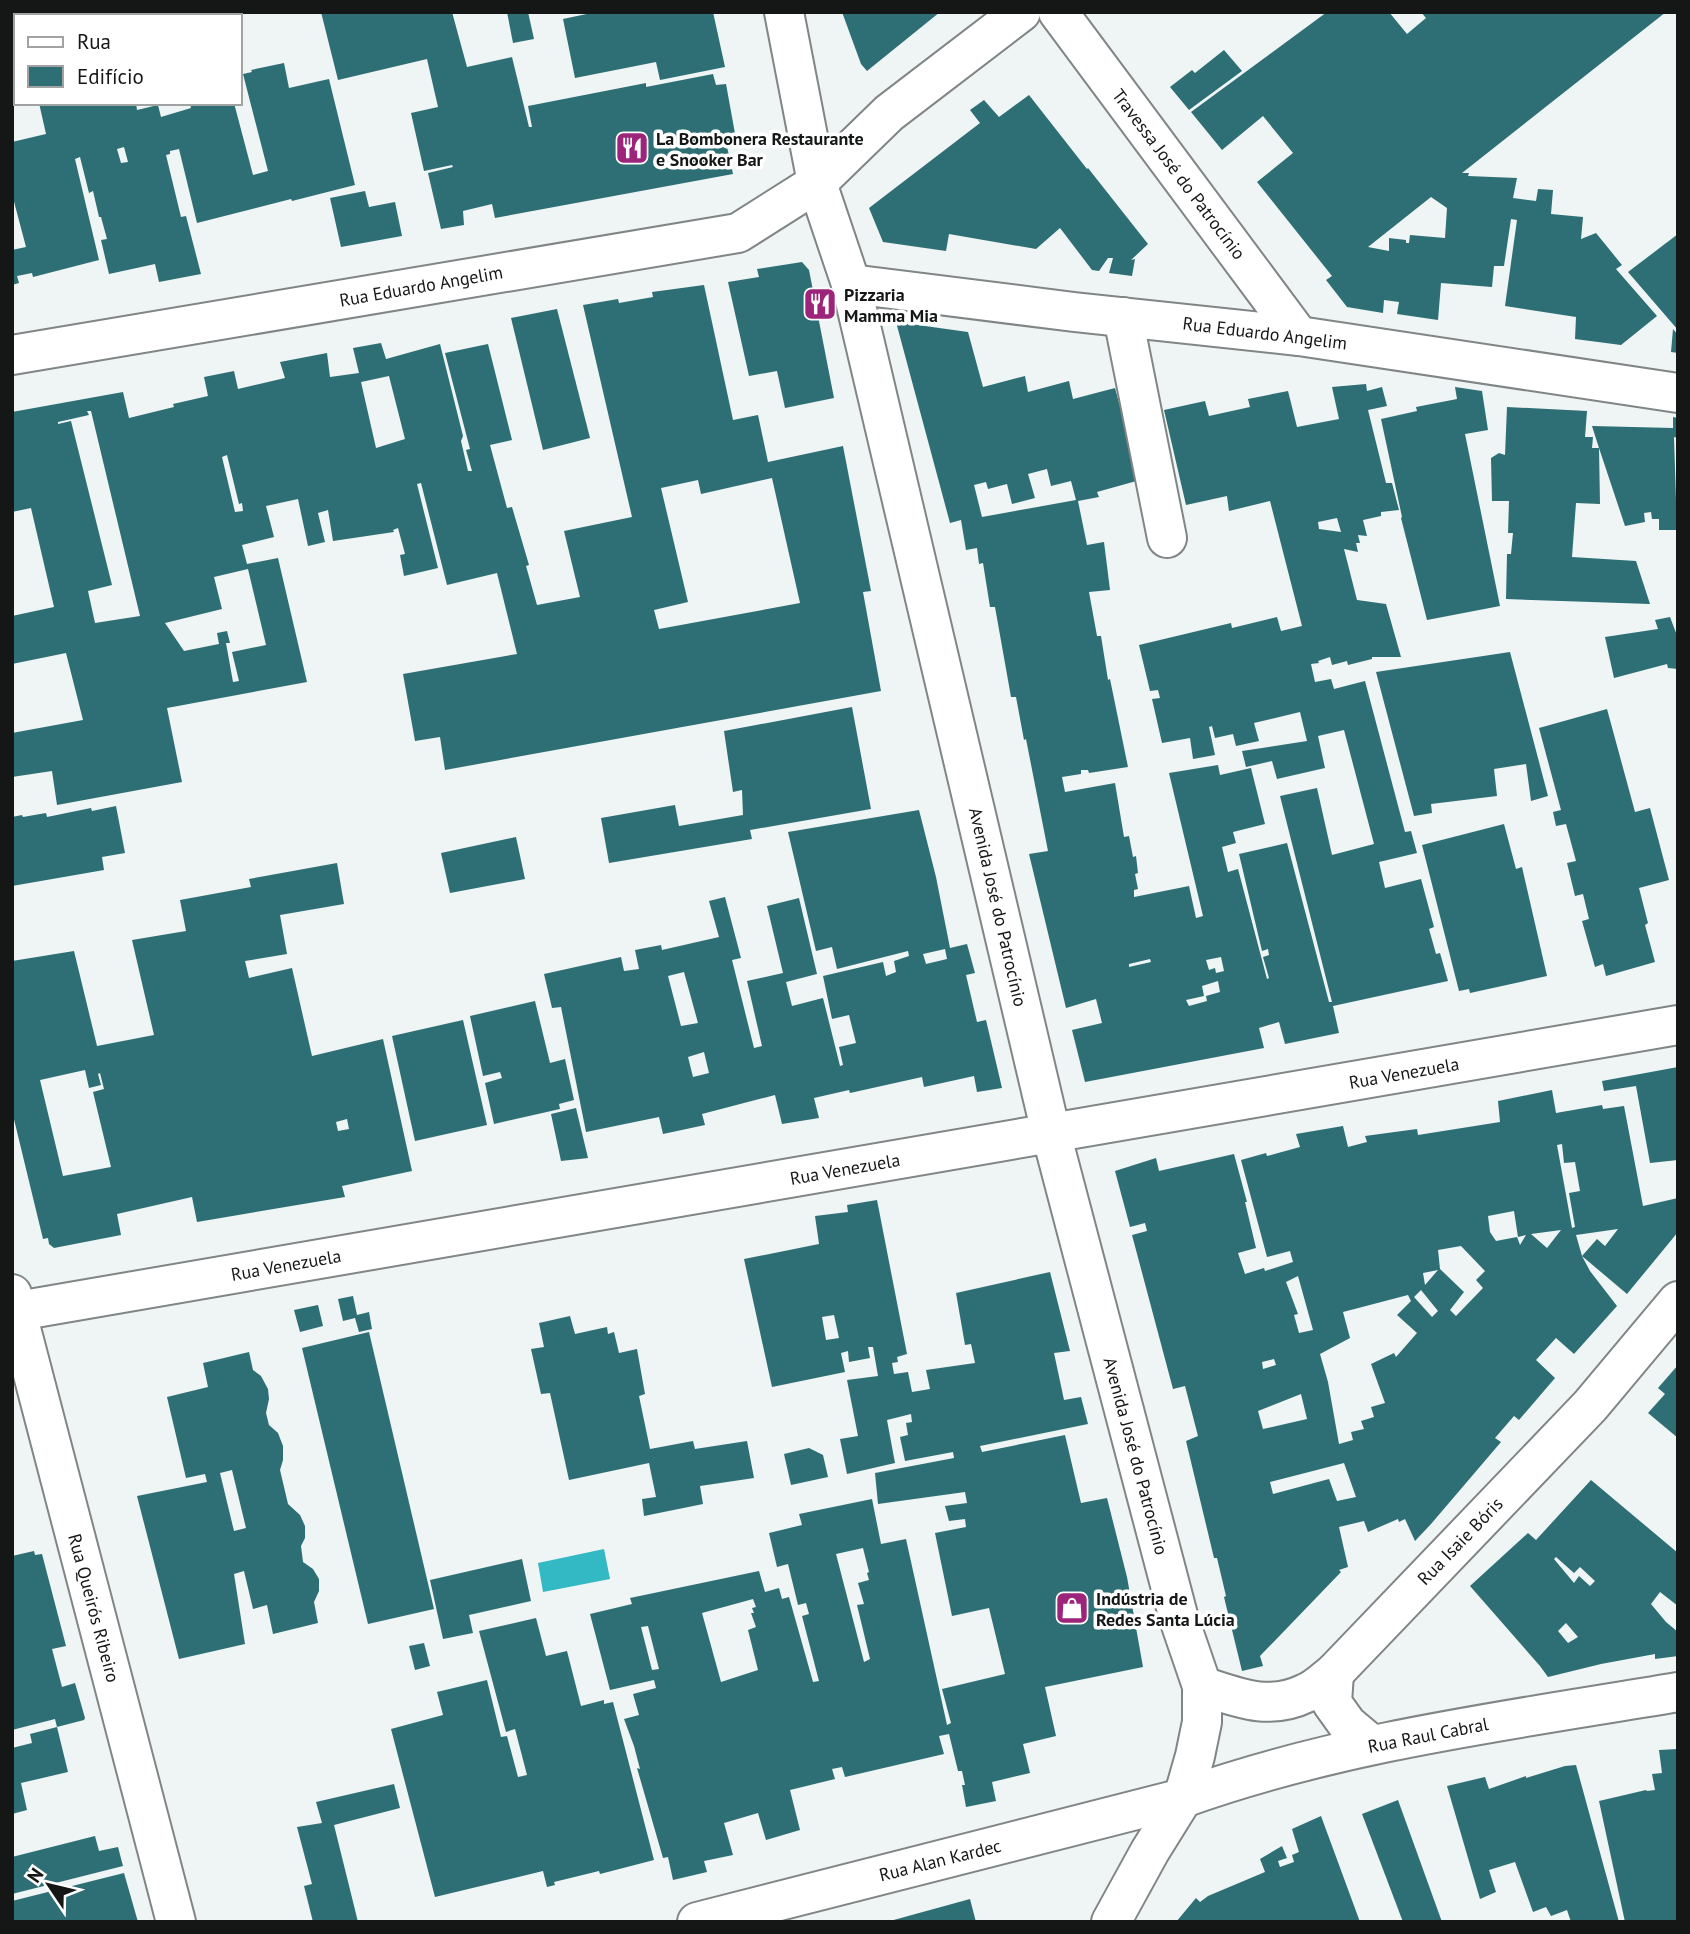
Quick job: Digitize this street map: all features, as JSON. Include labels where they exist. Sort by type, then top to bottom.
[{"type":"street","name":"Avenida José do Patrocínio","points":[[784,12],[817,183],[851,284],[1051,1133],[1179,1619],[1202,1686],[1202,1722],[1183,1798]]},
{"type":"street","name":"Rua Eduardo Angelim","points":[[12,355],[738,233],[817,183],[888,113],[1021,12]]},
{"type":"street","name":"Travessa José do Patrocínio","points":[[1058,12],[1299,336]]},
{"type":"street","name":"Rua Eduardo Angelim","points":[[851,284],[1299,336],[1678,393]]},
{"type":"street","points":[[1123,317],[1167,538]]},
{"type":"street","name":"Rua Venezuela","points":[[14,1306],[1678,1025]]},
{"type":"street","name":"Rua Isaie Bóris","points":[[1202,1686],[1249,1702],[1276,1703],[1307,1693],[1334,1673],[1590,1406],[1678,1301]]},
{"type":"street","name":"Rua Queirós Ribeiro","points":[[14,1306],[176,1922]]},
{"type":"street","points":[[1334,1673],[1332,1703],[1347,1724],[1371,1745]]},
{"type":"street","name":"Rua Raul Cabral","points":[[1183,1798],[1233,1780],[1371,1745],[1678,1692]]},
{"type":"street","points":[[1111,1922],[1183,1798]]},
{"type":"street","name":"Rua Alan Kardec","points":[[697,1922],[1183,1798]]},
{"type":"water","points":[[604,1549],[610,1579],[543,1592],[538,1563]]},
{"type":"building","points":[[12,12],[105,12],[14,14],[12,32]]},
{"type":"building","points":[[178,12],[228,14],[178,14]]},
{"type":"building","points":[[321,12],[452,12],[467,67],[512,57],[529,127],[532,127],[528,106],[646,83],[646,87],[713,74],[716,85],[726,84],[736,139],[726,142],[733,174],[495,218],[492,204],[463,211],[464,225],[441,229],[428,173],[453,167],[452,165],[424,171],[411,113],[438,107],[427,59],[338,80]]},
{"type":"building","points":[[507,12],[528,12],[534,39],[513,43]]},
{"type":"building","points":[[596,12],[713,12],[725,67],[660,80],[656,62],[575,78],[563,19]]},
{"type":"building","points":[[842,12],[940,12],[867,71],[861,64]]},
{"type":"building","points":[[1327,12],[1389,12],[1407,34],[1426,18],[1421,12],[1666,12],[1462,173],[1469,173],[1468,176],[1517,178],[1513,198],[1536,201],[1538,189],[1553,190],[1551,214],[1583,217],[1581,239],[1596,233],[1622,265],[1616,269],[1657,316],[1621,345],[1575,339],[1576,317],[1505,306],[1517,220],[1511,219],[1504,266],[1494,266],[1492,287],[1441,283],[1438,320],[1397,314],[1399,302],[1384,300],[1383,313],[1347,307],[1326,280],[1332,276],[1257,182],[1293,153],[1263,116],[1222,150],[1191,112]],"holes":[[[1431,197],[1447,208],[1445,238],[1410,235],[1409,243],[1406,243],[1406,240],[1389,238],[1389,251],[1368,247]]]},
{"type":"building","points":[[14,36],[14,105],[12,105]]},
{"type":"building","points":[[1224,50],[1242,71],[1189,110],[1170,87],[1192,70],[1195,73]]},
{"type":"building","points":[[284,63],[289,88],[329,79],[355,185],[197,223],[179,149],[170,151],[170,154],[166,155],[181,217],[186,216],[201,274],[159,282],[155,264],[109,274],[101,240],[107,239],[93,191],[89,193],[80,157],[75,159],[99,260],[33,277],[32,273],[17,276],[19,283],[12,285],[12,250],[26,247],[12,194],[12,142],[46,134],[39,105],[136,105],[137,110],[158,105],[161,117],[191,108],[190,105],[235,105],[253,175],[268,171],[243,74],[252,72],[251,70]],"holes":[[[124,147],[128,162],[121,163],[117,149]]]},
{"type":"building","points":[[1029,95],[1148,244],[1131,260],[1135,259],[1132,276],[1109,273],[1113,258],[1108,258],[1099,271],[1092,270],[1060,228],[1036,249],[949,234],[946,251],[883,242],[869,208],[980,123],[970,110],[984,100],[999,117]]},
{"type":"building","points":[[365,191],[369,207],[395,202],[402,236],[341,247],[330,198]]},
{"type":"building","points":[[1678,234],[1678,330],[1628,272]]},
{"type":"building","points":[[802,262],[809,270],[834,398],[785,408],[777,371],[749,376],[728,282],[759,277],[757,269]]},
{"type":"building","points":[[704,285],[733,420],[758,415],[768,462],[843,446],[871,591],[863,592],[881,691],[445,770],[440,737],[415,741],[403,674],[517,654],[497,573],[447,585],[421,483],[417,484],[438,568],[404,576],[400,555],[405,554],[398,528],[393,530],[394,532],[333,541],[328,510],[318,513],[325,542],[308,546],[298,499],[266,506],[274,537],[242,545],[247,564],[278,558],[307,682],[167,708],[182,782],[57,805],[52,771],[12,777],[12,733],[83,720],[66,653],[12,664],[12,616],[54,607],[31,508],[12,512],[12,412],[123,392],[129,418],[208,396],[204,377],[234,371],[238,389],[285,378],[280,362],[327,353],[330,377],[359,373],[353,348],[381,343],[386,359],[440,344],[463,436],[461,441],[468,471],[472,471],[466,450],[470,449],[445,353],[488,344],[512,440],[490,445],[507,508],[512,507],[529,565],[526,566],[537,605],[580,597],[564,531],[632,517],[583,305],[618,299],[619,303],[653,297],[652,292]],"holes":[[[389,376],[405,439],[376,448],[361,382]],[[87,411],[91,411],[140,616],[95,623],[88,591],[112,585],[71,421],[58,424],[89,415]],[[227,455],[243,511],[235,512],[222,457]],[[772,478],[800,603],[659,629],[654,610],[688,602],[661,488],[698,480],[701,494]],[[248,569],[266,645],[232,652],[239,681],[233,682],[226,643],[230,643],[227,631],[217,633],[219,644],[184,651],[165,623],[222,609],[214,577]]]},
{"type":"building","points":[[557,309],[590,438],[543,450],[511,318]]},
{"type":"building","points":[[896,322],[968,332],[983,387],[1025,376],[1028,392],[1069,381],[1073,399],[1115,388],[1140,480],[1097,492],[1099,497],[1078,501],[1087,545],[1104,542],[1110,590],[1089,592],[1097,636],[1101,636],[1128,767],[1089,773],[1088,770],[1081,770],[1081,774],[1062,777],[1065,792],[1115,783],[1124,837],[1129,836],[1133,857],[1136,856],[1138,889],[1134,890],[1134,897],[1189,886],[1196,918],[1203,916],[1169,773],[1218,765],[1220,775],[1251,768],[1265,824],[1233,832],[1236,843],[1222,847],[1228,872],[1238,869],[1267,979],[1269,978],[1263,957],[1269,955],[1268,949],[1262,951],[1239,854],[1287,843],[1329,1002],[1332,1002],[1280,796],[1317,788],[1332,855],[1374,844],[1344,730],[1318,736],[1325,768],[1277,779],[1272,761],[1246,767],[1242,751],[1307,741],[1300,712],[1254,723],[1259,741],[1236,746],[1233,734],[1215,738],[1212,726],[1209,727],[1215,755],[1193,759],[1190,738],[1162,743],[1152,699],[1160,698],[1158,690],[1150,691],[1139,645],[1231,623],[1232,628],[1277,617],[1281,631],[1302,626],[1270,501],[1229,511],[1227,496],[1186,505],[1164,410],[1205,401],[1209,416],[1250,407],[1248,399],[1288,391],[1297,427],[1339,419],[1332,387],[1366,384],[1367,391],[1382,387],[1387,406],[1368,410],[1386,483],[1392,483],[1399,510],[1381,512],[1381,516],[1363,520],[1367,536],[1358,535],[1358,552],[1344,549],[1357,600],[1386,604],[1401,657],[1372,657],[1348,665],[1347,661],[1332,665],[1330,657],[1311,664],[1315,682],[1331,679],[1334,689],[1365,681],[1405,832],[1411,831],[1417,853],[1379,862],[1385,888],[1421,879],[1434,927],[1429,929],[1448,981],[1333,1006],[1339,1033],[1285,1044],[1279,1022],[1259,1028],[1264,1048],[1085,1082],[1072,1030],[1102,1023],[1096,999],[1066,1008],[1029,854],[1048,851],[1016,697],[1011,697],[995,607],[990,607],[983,563],[979,564],[977,548],[966,550],[961,520],[950,523]],"holes":[[[1047,469],[1051,486],[1071,481],[1076,500],[982,517],[974,485],[986,482],[988,489],[1007,484],[1012,504],[1035,498],[1028,474]],[[1337,518],[1341,532],[1319,529],[1318,522]],[[1221,957],[1224,971],[1216,973],[1215,968],[1209,970],[1206,960]],[[1150,959],[1151,962],[1129,967],[1129,964]],[[1218,981],[1220,992],[1206,996],[1207,1001],[1189,1006],[1186,1000],[1204,996],[1202,986]]]},
{"type":"building","points":[[1673,329],[1678,335],[1678,353],[1671,352]]},
{"type":"building","points":[[1455,387],[1482,391],[1488,430],[1465,434],[1500,606],[1427,620],[1401,518],[1381,419],[1417,411],[1416,407],[1457,399]]},
{"type":"building","points":[[1507,407],[1587,411],[1585,437],[1593,437],[1592,448],[1599,448],[1600,504],[1576,503],[1572,557],[1636,561],[1650,604],[1506,599],[1507,554],[1511,554],[1513,533],[1508,533],[1509,501],[1492,501],[1491,458],[1499,453],[1505,455]]},
{"type":"building","points":[[1673,417],[1678,418],[1678,438],[1674,437],[1677,530],[1659,530],[1659,519],[1652,519],[1651,512],[1644,513],[1645,522],[1625,526],[1592,426],[1673,428]]},
{"type":"building","points":[[1670,617],[1678,638],[1678,669],[1668,668],[1667,664],[1614,678],[1605,637],[1658,629],[1655,620]]},
{"type":"building","points":[[1510,652],[1548,796],[1531,801],[1526,764],[1494,769],[1497,796],[1431,804],[1432,813],[1414,816],[1376,672]]},
{"type":"building","points":[[852,707],[871,809],[750,830],[752,839],[609,863],[601,818],[675,805],[679,826],[743,815],[742,790],[733,792],[724,731]]},
{"type":"building","points":[[1607,709],[1635,812],[1650,808],[1669,880],[1639,888],[1655,962],[1606,976],[1603,964],[1595,967],[1582,921],[1589,919],[1583,894],[1575,896],[1567,863],[1576,861],[1566,824],[1556,826],[1553,812],[1561,810],[1539,728]]},
{"type":"building","points":[[116,806],[125,853],[102,857],[104,870],[12,886],[12,817],[46,813],[47,817]]},
{"type":"building","points":[[919,810],[950,948],[967,944],[975,973],[966,975],[977,1022],[986,1020],[1002,1088],[977,1092],[974,1076],[924,1087],[922,1077],[814,1098],[819,1118],[782,1124],[775,1095],[702,1114],[705,1125],[663,1134],[659,1117],[586,1132],[561,1007],[552,1008],[544,974],[621,957],[624,971],[639,969],[635,950],[661,945],[662,950],[719,937],[709,901],[725,897],[741,958],[732,960],[754,1048],[762,1046],[747,981],[783,973],[767,906],[799,898],[817,974],[786,982],[792,1006],[823,998],[840,1066],[843,1065],[839,1047],[856,1043],[849,1015],[832,1019],[823,976],[883,962],[886,976],[896,972],[894,961],[909,956],[908,951],[837,969],[832,947],[816,951],[788,832]],"holes":[[[945,949],[947,959],[926,964],[923,954]],[[684,972],[698,1023],[681,1026],[668,976]],[[704,1052],[709,1073],[693,1077],[688,1057]]]},
{"type":"building","points":[[1504,824],[1516,869],[1522,867],[1547,976],[1470,993],[1469,989],[1459,991],[1422,845]]},
{"type":"building","points":[[516,837],[525,879],[450,893],[441,853]]},
{"type":"building","points":[[337,863],[344,904],[280,915],[287,954],[245,961],[249,978],[292,968],[312,1056],[383,1039],[412,1171],[342,1186],[345,1197],[197,1222],[192,1197],[117,1214],[121,1235],[54,1248],[49,1244],[48,1238],[43,1239],[12,1111],[12,961],[74,951],[97,1046],[154,1035],[132,940],[186,931],[180,900],[251,887],[249,879]],"holes":[[[85,1070],[89,1088],[101,1085],[100,1073],[104,1089],[93,1092],[111,1167],[63,1176],[40,1080]],[[347,1119],[349,1129],[338,1131],[336,1122]]]},
{"type":"building","points":[[535,1001],[550,1063],[565,1059],[574,1100],[559,1104],[560,1109],[494,1124],[485,1083],[502,1078],[500,1072],[483,1076],[470,1016]]},
{"type":"building","points":[[463,1020],[487,1125],[415,1141],[392,1036]]},
{"type":"building","points":[[1678,1067],[1678,1160],[1650,1163],[1636,1086],[1604,1091],[1602,1081]]},
{"type":"building","points":[[1552,1090],[1556,1113],[1602,1105],[1603,1109],[1624,1106],[1643,1206],[1678,1198],[1678,1232],[1627,1294],[1582,1256],[1617,1306],[1574,1354],[1556,1338],[1536,1360],[1555,1378],[1519,1420],[1514,1416],[1495,1438],[1501,1442],[1415,1541],[1405,1519],[1399,1522],[1398,1519],[1368,1532],[1364,1521],[1339,1527],[1348,1567],[1339,1570],[1341,1572],[1260,1656],[1263,1666],[1242,1671],[1217,1558],[1214,1558],[1186,1441],[1198,1436],[1185,1386],[1173,1389],[1132,1235],[1147,1231],[1145,1223],[1130,1227],[1115,1171],[1156,1158],[1159,1171],[1234,1154],[1256,1248],[1238,1253],[1245,1274],[1264,1268],[1265,1271],[1293,1262],[1290,1251],[1267,1257],[1241,1160],[1300,1147],[1296,1134],[1343,1126],[1348,1147],[1367,1142],[1365,1136],[1417,1129],[1418,1135],[1500,1122],[1498,1101]],"holes":[[[1562,1144],[1564,1163],[1575,1162],[1580,1191],[1569,1193],[1575,1227],[1572,1228],[1557,1145]],[[1514,1211],[1518,1237],[1526,1235],[1520,1245],[1517,1237],[1496,1241],[1490,1232],[1488,1216]],[[1618,1229],[1605,1246],[1597,1239],[1582,1256],[1576,1235]],[[1561,1230],[1547,1248],[1531,1234]],[[1461,1246],[1485,1271],[1476,1280],[1483,1288],[1456,1316],[1450,1310],[1464,1292],[1440,1269],[1438,1250]],[[1438,1270],[1425,1285],[1423,1273]],[[1298,1276],[1313,1330],[1299,1333],[1294,1315],[1298,1314],[1286,1282]],[[1421,1290],[1438,1311],[1432,1317],[1414,1297]],[[1408,1295],[1411,1301],[1397,1315],[1417,1333],[1396,1357],[1394,1353],[1371,1364],[1385,1403],[1371,1407],[1374,1417],[1361,1421],[1364,1429],[1351,1432],[1353,1440],[1339,1444],[1320,1354],[1350,1338],[1343,1312]],[[1274,1359],[1276,1365],[1263,1369],[1262,1362]],[[1301,1394],[1307,1419],[1263,1429],[1258,1411]],[[1344,1463],[1356,1497],[1337,1501],[1329,1479],[1273,1494],[1270,1482]]]},
{"type":"building","points":[[576,1108],[588,1158],[561,1161],[551,1114]]},
{"type":"building","points":[[877,1200],[907,1354],[897,1357],[898,1362],[892,1363],[894,1374],[908,1372],[912,1392],[930,1389],[926,1370],[975,1363],[971,1344],[965,1345],[956,1293],[1050,1272],[1070,1351],[1054,1353],[1064,1400],[1081,1397],[1088,1424],[980,1446],[982,1452],[1065,1435],[1081,1503],[1107,1498],[1127,1577],[1143,1667],[1045,1687],[1056,1736],[1023,1744],[1030,1773],[992,1782],[996,1801],[966,1807],[962,1771],[958,1771],[949,1734],[939,1736],[944,1754],[845,1777],[842,1767],[832,1769],[835,1779],[790,1790],[800,1830],[766,1840],[758,1813],[724,1823],[733,1855],[704,1861],[707,1872],[673,1880],[668,1857],[663,1858],[637,1768],[640,1769],[634,1746],[624,1719],[639,1715],[633,1694],[656,1688],[654,1680],[610,1690],[590,1614],[632,1604],[630,1598],[759,1571],[765,1592],[779,1588],[782,1599],[789,1597],[813,1682],[819,1681],[802,1616],[809,1614],[806,1603],[798,1605],[788,1564],[777,1567],[769,1533],[802,1525],[799,1514],[872,1499],[881,1544],[906,1539],[947,1725],[951,1723],[942,1689],[1005,1674],[989,1608],[952,1616],[935,1533],[966,1527],[965,1519],[949,1521],[945,1506],[967,1503],[965,1492],[878,1504],[875,1473],[954,1458],[953,1452],[905,1461],[900,1437],[908,1435],[906,1423],[912,1422],[911,1414],[887,1420],[895,1463],[847,1474],[840,1439],[858,1436],[847,1380],[878,1376],[873,1347],[868,1347],[870,1358],[849,1362],[848,1351],[841,1353],[845,1372],[772,1387],[744,1259],[819,1244],[815,1216],[848,1212],[847,1205]],"holes":[[[834,1315],[839,1338],[826,1340],[822,1317]],[[863,1548],[869,1580],[858,1583],[864,1604],[857,1605],[870,1659],[864,1662],[836,1554]],[[753,1599],[756,1607],[752,1608],[754,1613],[751,1613],[756,1627],[748,1630],[758,1670],[721,1682],[702,1613]],[[648,1626],[659,1669],[652,1670],[641,1627]]]},
{"type":"building","points":[[353,1296],[357,1315],[369,1312],[372,1329],[359,1332],[355,1318],[343,1321],[338,1299]]},
{"type":"building","points":[[318,1305],[323,1326],[300,1332],[294,1310]]},
{"type":"building","points":[[570,1316],[575,1334],[607,1327],[608,1334],[614,1332],[619,1353],[637,1349],[645,1394],[639,1396],[650,1449],[693,1441],[695,1449],[747,1441],[754,1478],[700,1486],[703,1504],[644,1516],[642,1499],[656,1497],[649,1463],[569,1480],[550,1393],[541,1394],[531,1349],[544,1347],[539,1323]]},
{"type":"building","points":[[369,1332],[434,1609],[368,1624],[302,1348]]},
{"type":"building","points":[[249,1352],[253,1370],[261,1376],[268,1389],[266,1413],[269,1425],[278,1433],[283,1446],[280,1470],[288,1504],[300,1515],[305,1526],[305,1538],[301,1546],[303,1562],[313,1569],[319,1579],[319,1591],[314,1602],[318,1623],[273,1634],[267,1605],[253,1609],[244,1571],[234,1574],[245,1644],[179,1659],[137,1496],[207,1482],[205,1474],[186,1478],[167,1397],[208,1387],[203,1363]],"holes":[[[232,1470],[246,1528],[234,1531],[220,1473]]]},
{"type":"building","points":[[1678,1365],[1678,1438],[1648,1413],[1665,1394],[1658,1388]]},
{"type":"building","points":[[809,1448],[823,1455],[828,1477],[791,1485],[784,1454]]},
{"type":"building","points":[[1591,1480],[1678,1553],[1678,1606],[1660,1592],[1651,1604],[1678,1632],[1678,1656],[1655,1659],[1655,1654],[1548,1677],[1470,1586],[1528,1533],[1536,1540]],"holes":[[[1556,1557],[1574,1573],[1580,1567],[1595,1581],[1590,1586],[1579,1576],[1574,1583],[1554,1559]],[[1566,1623],[1578,1637],[1568,1643],[1558,1631]]]},
{"type":"building","points":[[34,1551],[35,1555],[42,1554],[66,1646],[52,1649],[62,1687],[75,1683],[85,1718],[57,1727],[55,1719],[12,1730],[12,1556]]},
{"type":"building","points":[[522,1559],[531,1601],[469,1615],[473,1633],[443,1639],[430,1580]]},
{"type":"building","points":[[536,1618],[546,1656],[567,1651],[581,1706],[604,1700],[604,1704],[613,1702],[654,1860],[554,1882],[555,1885],[547,1887],[543,1871],[435,1897],[391,1729],[443,1715],[437,1692],[487,1680],[501,1737],[507,1736],[518,1777],[527,1775],[515,1729],[506,1732],[479,1631]]},
{"type":"building","points":[[424,1643],[430,1666],[415,1670],[409,1646]]},
{"type":"building","points":[[57,1727],[68,1772],[21,1783],[27,1810],[12,1814],[12,1748],[32,1743],[30,1734]]},
{"type":"building","points":[[1678,1749],[1678,1922],[1625,1922],[1599,1801],[1655,1790],[1652,1774],[1662,1773],[1659,1750]]},
{"type":"building","points":[[1576,1765],[1619,1922],[1571,1922],[1567,1910],[1551,1916],[1546,1907],[1533,1912],[1515,1862],[1489,1870],[1496,1892],[1480,1899],[1447,1786],[1485,1777],[1489,1789],[1526,1776]]},
{"type":"building","points":[[394,1784],[400,1808],[334,1825],[358,1922],[313,1922],[304,1886],[312,1884],[297,1827],[322,1823],[316,1802]]},
{"type":"building","points":[[1398,1800],[1442,1922],[1403,1922],[1362,1814]]},
{"type":"building","points":[[1321,1816],[1360,1922],[1176,1922],[1196,1898],[1200,1902],[1265,1872],[1260,1859],[1282,1846],[1287,1858],[1278,1861],[1280,1867],[1294,1862],[1292,1855],[1299,1852],[1292,1829]]},
{"type":"building","points":[[95,1836],[99,1851],[118,1847],[123,1866],[12,1894],[12,1857]]},
{"type":"building","points":[[124,1873],[138,1922],[12,1922],[12,1901]]},
{"type":"building","points":[[970,1899],[976,1922],[890,1922],[890,1921]]},
{"type":"place","name":"La Bombonera Restaurante e Snooker Bar","points":[[632,148]]},
{"type":"place","name":"Pizzaria Mamma Mia","points":[[820,304]]},
{"type":"place","name":"Indústria de Redes Santa Lúcia","points":[[1072,1608]]}]
